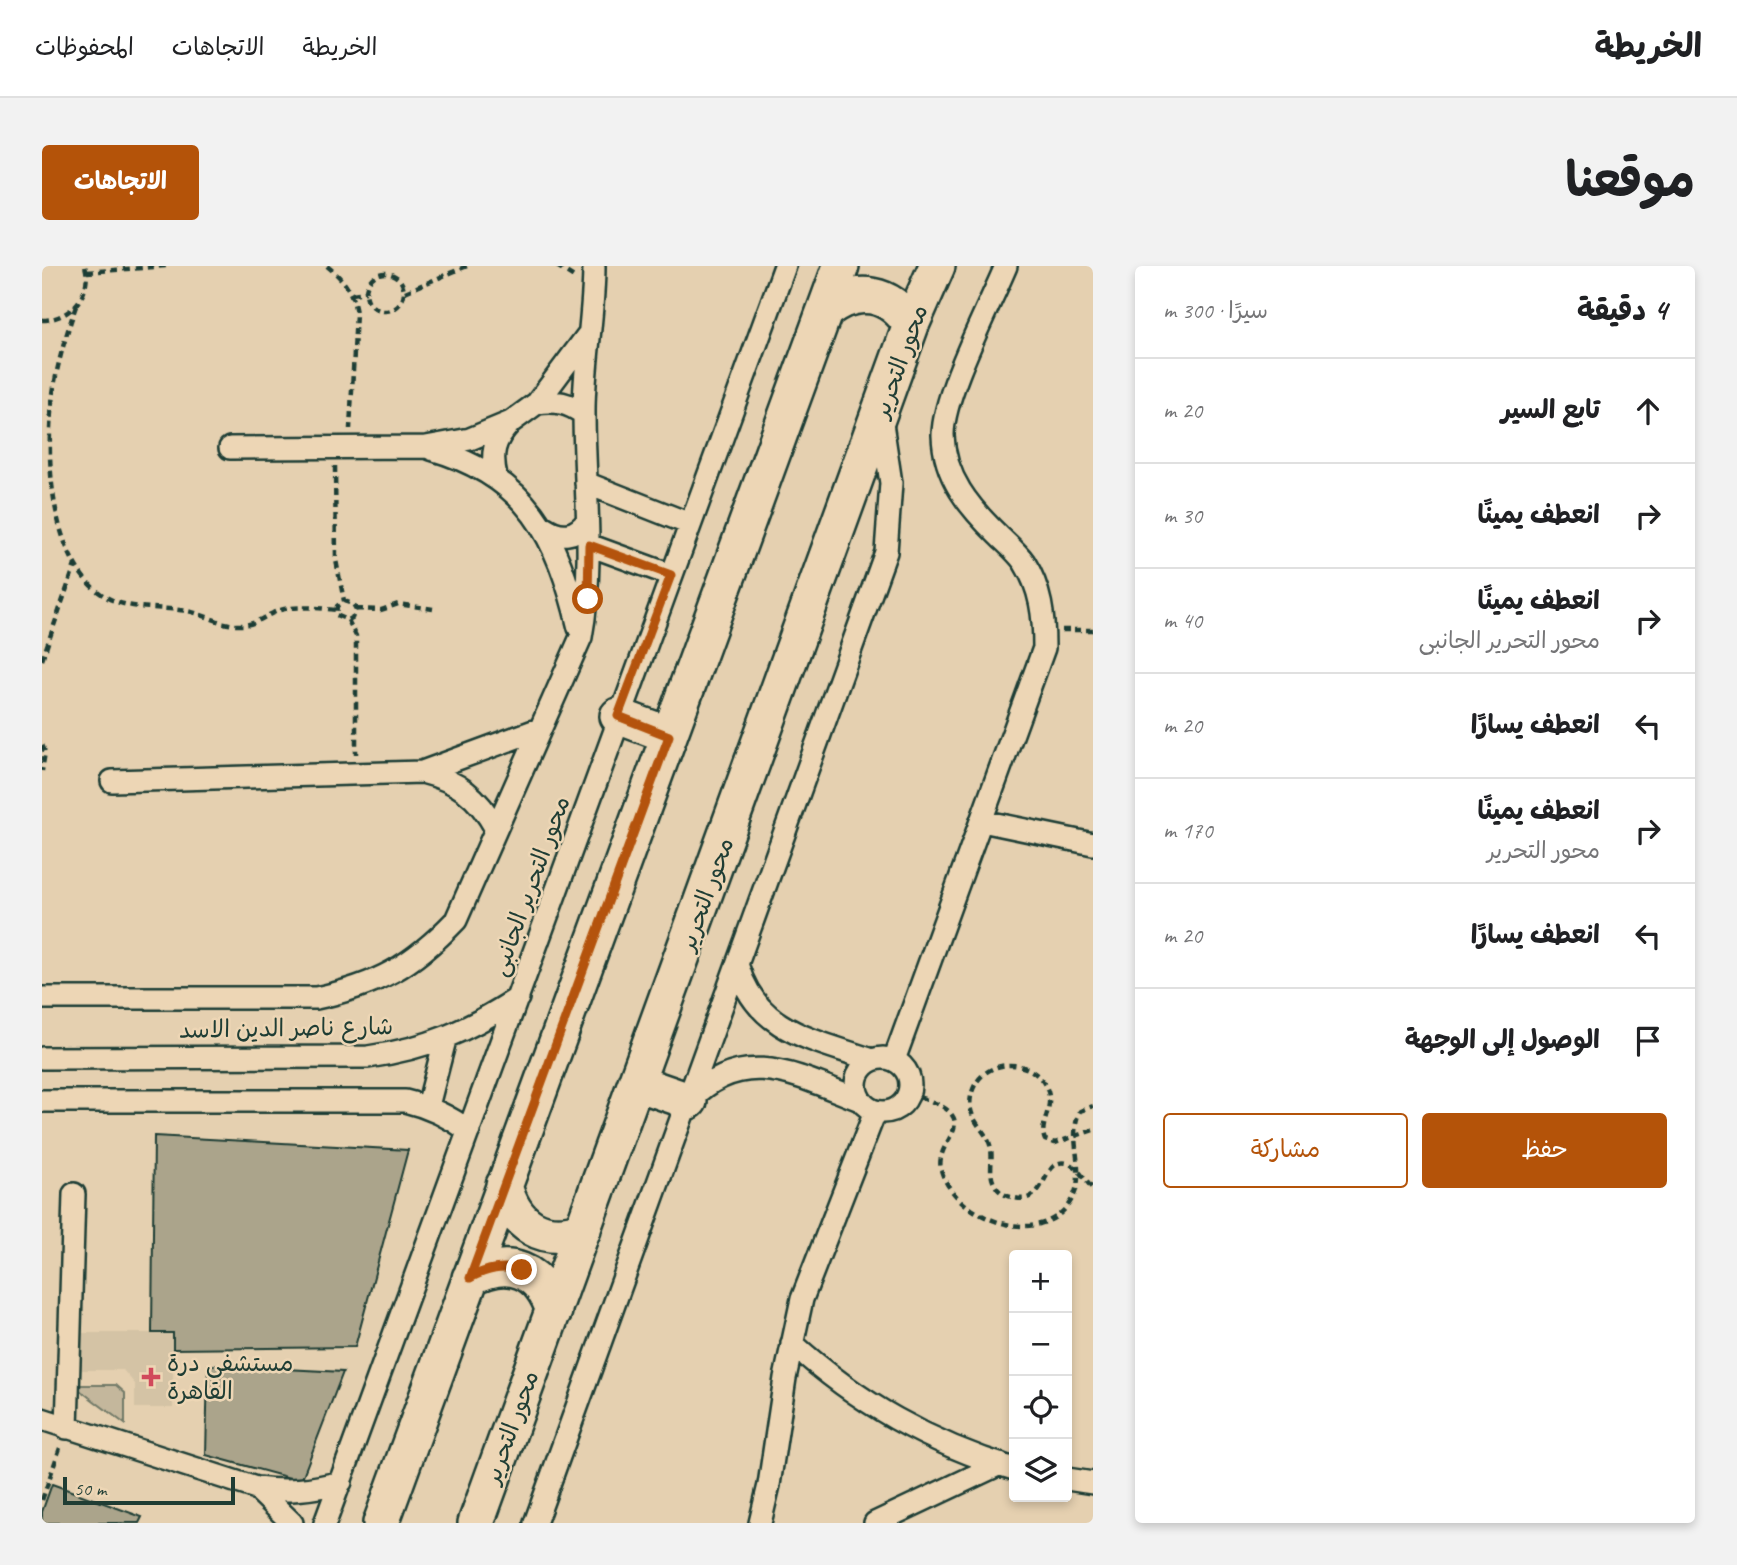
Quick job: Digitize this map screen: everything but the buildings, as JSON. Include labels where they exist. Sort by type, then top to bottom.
[{"type":"main road","points":[[381,1523],[841,266]]},
{"type":"main road","name":"محور التحرير","points":[[476,1523],[911,325],[937,266]]},
{"type":"main road","points":[[826,310],[839,300],[855,294],[872,295],[888,300],[902,311],[911,325]]},
{"type":"main road","points":[[618,716],[669,736]]},
{"type":"main road","points":[[637,1083],[689,1101]]},
{"type":"main road","points":[[504,1185],[508,1203],[518,1218],[531,1229],[557,1236],[583,1230]]},
{"type":"main road","points":[[470,1278],[486,1269],[504,1267],[522,1270],[537,1280],[548,1294],[554,1311]]},
{"type":"street","points":[[42,998],[316,999],[356,990],[394,973],[427,950],[456,920],[581,637],[588,599],[589,545],[584,414],[587,336],[594,300],[594,266]]},
{"type":"street","name":"محور التحرير الجانبى","points":[[325,1523],[518,998],[618,716],[785,266]]},
{"type":"street","points":[[894,1060],[1044,648],[1044,629],[1037,587],[1023,559],[974,511],[957,488],[947,463],[943,435],[947,408],[1006,266]]},
{"type":"street","points":[[496,477],[492,457],[497,437],[537,402],[587,336]]},
{"type":"street","points":[[537,402],[554,400],[570,404],[584,414]]},
{"type":"street","points":[[535,1523],[886,552],[891,483],[880,415]]},
{"type":"street","points":[[230,448],[426,447],[470,439],[511,422]]},
{"type":"street","points":[[426,447],[463,458],[496,477],[544,527],[555,534],[568,535],[580,531],[587,521]]},
{"type":"street","points":[[586,483],[690,524]]},
{"type":"street","points":[[544,527],[566,572],[581,637]]},
{"type":"street","points":[[589,545],[671,575]]},
{"type":"street","points":[[422,772],[539,729]]},
{"type":"street","points":[[112,781],[422,772],[446,778],[467,790],[484,807],[496,829]]},
{"type":"street","points":[[982,821],[1093,844]]},
{"type":"street","points":[[689,1101],[706,1084],[727,1073],[750,1068],[781,1070],[868,1106],[894,1111],[902,1106],[909,1093],[910,1079],[906,1070],[894,1060],[872,1060],[791,1031],[769,1018],[754,1003],[744,986],[738,967]]},
{"type":"street","name":"شارع ناصر الدين الاسد","points":[[42,1058],[368,1057],[407,1051],[445,1040],[471,1028],[518,998]]},
{"type":"street","points":[[428,1106],[445,1040]]},
{"type":"street","points":[[868,1106],[856,1092],[858,1073],[872,1060]]},
{"type":"street","points":[[42,1101],[370,1100],[428,1106],[450,1117],[469,1132]]},
{"type":"street","points":[[760,1523],[802,1299],[868,1106]]},
{"type":"street","points":[[67,1427],[74,1194]]},
{"type":"street","points":[[792,1343],[854,1395],[888,1417],[949,1447],[1007,1466]]},
{"type":"street","points":[[42,1419],[256,1488],[304,1491],[341,1482]]},
{"type":"street","points":[[875,1523],[1007,1466]]},
{"type":"street","points":[[1072,1480],[1093,1483]]},
{"type":"street","points":[[256,1488],[292,1523]]},
{"type":"path","points":[[167,266],[86,269],[83,296],[76,306],[59,362],[50,442],[54,498],[68,553],[81,576],[101,594],[125,606],[187,611],[235,625],[249,625],[274,612],[307,607],[336,610]]},
{"type":"path","points":[[327,266],[342,278],[352,294],[356,313],[342,447],[336,559],[344,601]]},
{"type":"path","points":[[405,292],[467,266]]},
{"type":"path","points":[[389,273],[397,276],[405,292],[403,300],[390,311],[374,307],[366,292],[373,277],[389,273]]},
{"type":"path","points":[[352,294],[366,292]]},
{"type":"path","points":[[42,320],[64,315],[76,306]]},
{"type":"path","points":[[42,660],[75,565]]},
{"type":"path","points":[[344,601],[356,608],[381,610],[398,604],[433,608]]},
{"type":"path","points":[[336,610],[344,601]]},
{"type":"path","points":[[336,610],[339,618],[348,620],[352,618],[356,608]]},
{"type":"path","points":[[348,620],[356,636],[356,774]]},
{"type":"path","points":[[1044,629],[1093,630]]},
{"type":"path","points":[[42,745],[42,771]]},
{"type":"path","points":[[1093,1130],[1055,1143],[1045,1140],[1043,1133],[1051,1104],[1048,1090],[1040,1077],[1029,1068],[1015,1064],[1000,1065],[987,1071],[977,1082],[971,1095],[971,1111],[975,1125],[991,1146],[990,1171],[994,1185],[1004,1195],[1018,1199],[1032,1196],[1043,1187],[1049,1168],[1058,1163],[1069,1163],[1093,1189]]},
{"type":"path","points":[[909,1093],[953,1115],[956,1125],[941,1155],[941,1170],[955,1194],[986,1218],[1014,1225],[1043,1223],[1060,1214],[1072,1199],[1078,1181],[1074,1123],[1080,1111],[1093,1106]]},
{"type":"path","points":[[42,1500],[67,1427]]},
{"type":"shaded area","name":"مستشفى درة القاهرة","points":[[80,1333],[173,1333],[173,1408],[135,1408],[135,1384],[123,1370],[80,1370]]},
{"type":"shaded area","points":[[73,1385],[116,1385],[125,1393],[125,1424]]},
{"type":"place","name":"مستشفى درة القاهرة","points":[[151,1377]]},
{"type":"route","points":[[522,1270],[504,1267],[486,1269],[470,1278],[669,736],[618,716],[671,575],[589,545],[588,599]]}]
